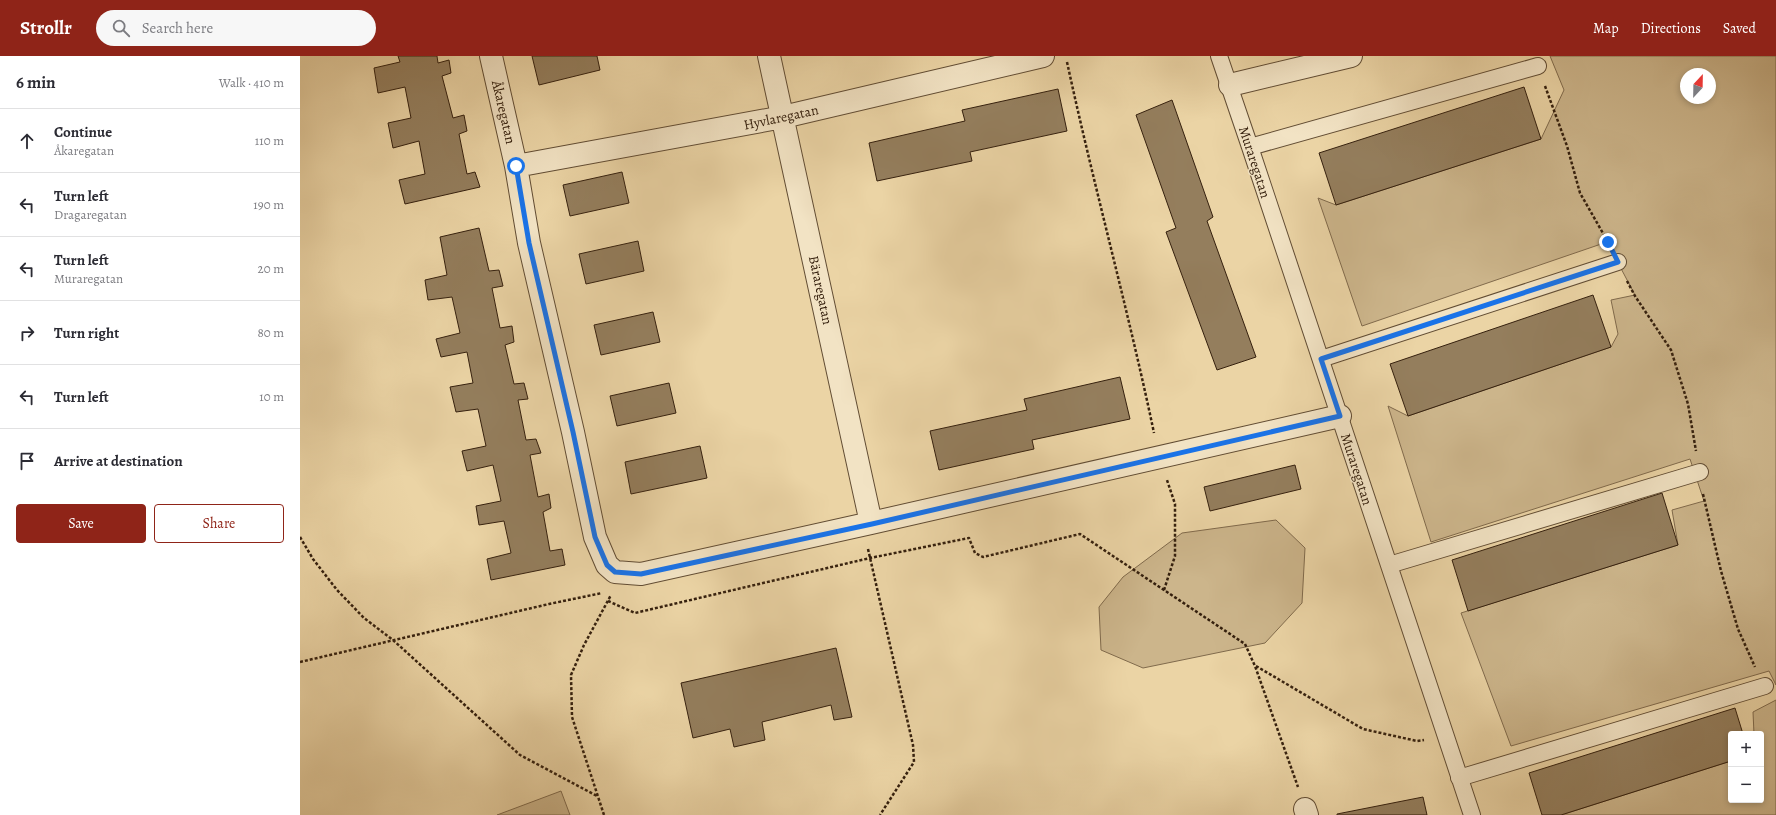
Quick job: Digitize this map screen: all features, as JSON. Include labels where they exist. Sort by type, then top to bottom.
[{"type":"street","name":"Åkaregatan","points":[[491,56],[516,166],[529,243],[573,432],[595,537],[607,565],[615,572],[641,574],[867,524]]},
{"type":"street","name":"Bäraregatan","points":[[769,56],[783,117],[867,524]]},
{"type":"street","name":"Hyvlaregatan","points":[[516,166],[783,117],[1043,56]]},
{"type":"street","points":[[1230,85],[1351,56]]},
{"type":"street","points":[[867,524],[1340,416]]},
{"type":"lane","name":"Muraregatan","points":[[1219,56],[1230,85],[1472,815]]},
{"type":"lane","points":[[1250,147],[1538,66]]},
{"type":"lane","points":[[1321,359],[1618,262]]},
{"type":"lane","points":[[1389,565],[1700,472]]},
{"type":"lane","points":[[1460,778],[1765,686]]},
{"type":"path","points":[[1066,56],[1084,140],[1144,385],[1159,457],[1175,504],[1175,556],[1164,590]]},
{"type":"path","points":[[1538,66],[1567,146],[1580,193],[1635,296],[1671,350],[1688,404],[1704,501],[1721,571],[1738,629],[1765,686]]},
{"type":"path","points":[[867,524],[870,558],[913,745],[914,762],[880,815]]},
{"type":"path","points":[[608,601],[635,613],[870,558],[969,538],[975,553],[983,557],[1080,534],[1246,644],[1306,812]]},
{"type":"path","points":[[300,536],[313,559],[337,590],[364,618],[393,640],[520,755],[597,796]]},
{"type":"path","points":[[300,662],[549,604],[613,591],[584,645],[571,675],[572,717],[604,815]]},
{"type":"path","points":[[1255,666],[1364,729],[1417,741],[1446,735]]},
{"type":"shaded area","points":[[1550,56],[1776,56],[1776,685],[1769,671],[1511,746],[1461,613],[1678,545],[1672,510],[1704,501],[1690,459],[1431,542],[1388,406],[1408,416],[1611,347],[1618,334],[1611,300],[1635,295],[1607,242],[1362,326],[1318,198],[1336,205],[1541,139],[1564,90]]},
{"type":"shaded area","points":[[1276,520],[1305,548],[1302,603],[1265,643],[1143,668],[1101,650],[1099,607],[1123,577],[1182,533]]},
{"type":"shaded area","points":[[1776,700],[1776,815],[1561,815],[1728,762],[1728,803],[1764,803],[1764,731],[1754,731],[1753,712]]},
{"type":"shaded area","points":[[561,791],[570,815],[497,815]]},
{"type":"building","points":[[398,56],[437,56],[438,63],[449,60],[451,73],[442,76],[453,118],[464,115],[467,131],[459,134],[467,174],[475,172],[480,187],[405,204],[399,180],[425,174],[419,141],[393,148],[388,123],[411,118],[405,87],[378,93],[374,68],[400,62]]},
{"type":"building","points":[[532,56],[597,56],[600,70],[539,85]]},
{"type":"building","points":[[1524,87],[1541,139],[1336,205],[1319,153]]},
{"type":"building","points":[[1058,89],[1067,131],[970,152],[972,161],[877,181],[869,143],[965,121],[962,110]]},
{"type":"building","points":[[1172,100],[1213,217],[1207,221],[1256,357],[1217,370],[1166,232],[1176,228],[1136,115]]},
{"type":"building","points":[[622,172],[629,203],[570,216],[563,185]]},
{"type":"building","points":[[479,228],[489,271],[499,270],[503,286],[492,288],[500,328],[512,326],[514,342],[505,345],[514,384],[524,383],[528,399],[518,400],[526,440],[536,439],[541,453],[530,455],[538,497],[549,494],[551,508],[543,512],[550,551],[562,549],[565,565],[491,580],[487,559],[511,553],[504,521],[479,525],[476,506],[501,501],[493,465],[467,471],[462,451],[486,446],[478,409],[456,412],[450,387],[473,383],[467,352],[441,357],[436,339],[460,333],[452,297],[428,300],[425,280],[447,275],[440,237]]},
{"type":"building","points":[[638,241],[644,271],[586,284],[579,254]]},
{"type":"building","points":[[1593,295],[1611,347],[1408,416],[1390,364]]},
{"type":"building","points":[[653,312],[660,342],[601,355],[594,325]]},
{"type":"building","points":[[1120,377],[1130,419],[1032,440],[1034,449],[939,470],[930,431],[1027,410],[1024,399]]},
{"type":"building","points":[[669,383],[676,413],[617,426],[610,396]]},
{"type":"building","points":[[700,446],[707,478],[631,494],[625,462]]},
{"type":"building","points":[[1295,465],[1301,489],[1210,511],[1204,487]]},
{"type":"building","points":[[1662,493],[1678,545],[1468,611],[1452,560]]},
{"type":"building","points":[[836,648],[852,717],[834,720],[831,705],[762,722],[765,740],[734,747],[730,729],[693,738],[681,683]]},
{"type":"building","points":[[1735,708],[1742,731],[1728,731],[1728,762],[1561,815],[1542,815],[1529,773]]},
{"type":"building","points":[[1423,797],[1427,815],[1337,815],[1337,814]]},
{"type":"route","points":[[516,166],[529,243],[573,432],[595,537],[607,565],[615,572],[622,573],[641,574],[872,524],[1340,416],[1321,359],[1618,262],[1608,242]]}]
